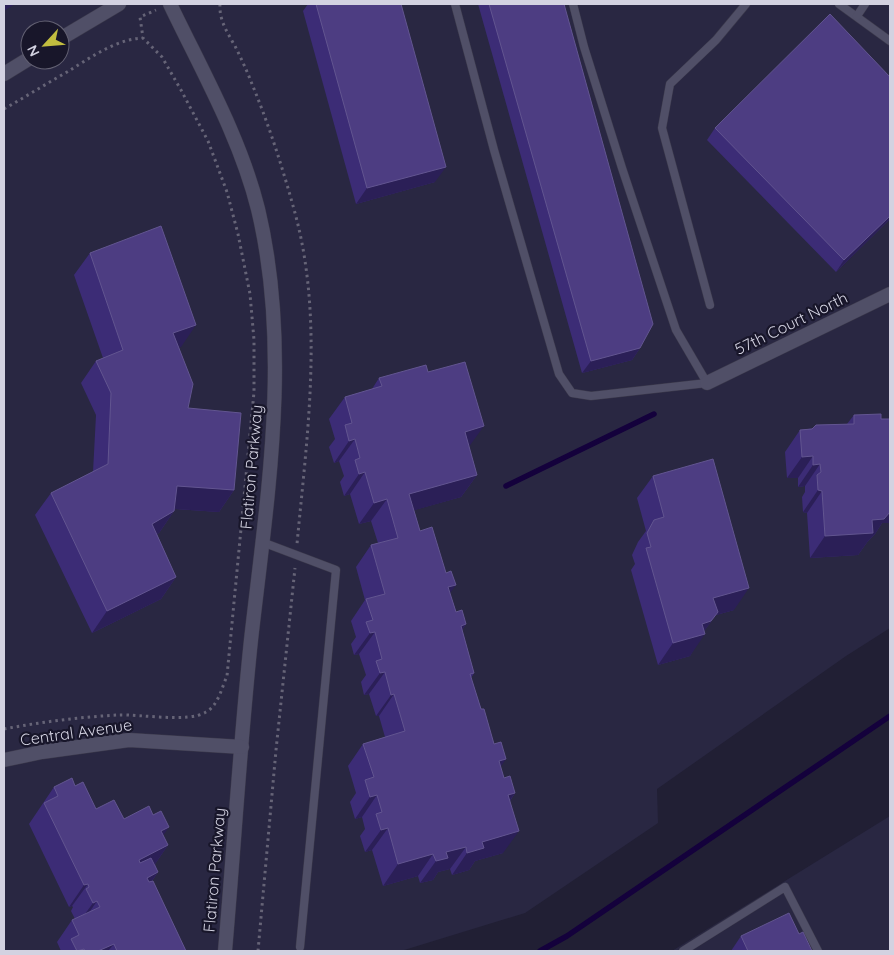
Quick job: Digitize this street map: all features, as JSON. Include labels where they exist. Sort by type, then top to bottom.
[{"type":"street","points":[[70,33],[118,4]]},
{"type":"street","name":"Flatiron Parkway","points":[[165,5],[237,142],[258,208],[271,277],[275,348],[274,430],[242,747],[225,951]]},
{"type":"street","points":[[4,74],[20,64]]},
{"type":"street","name":"57th Court North","points":[[707,383],[890,294]]},
{"type":"street","name":"Central Avenue","points":[[4,760],[42,752],[129,740],[242,747]]},
{"type":"lane","points":[[455,4],[494,150],[559,374],[572,393],[591,396],[707,383],[676,330],[622,168],[584,47],[573,4]]},
{"type":"lane","points":[[710,305],[662,128],[670,84],[716,40],[746,4]]},
{"type":"lane","points":[[838,4],[890,41]]},
{"type":"lane","points":[[857,16],[865,4]]},
{"type":"lane","points":[[262,542],[336,570],[300,947]]},
{"type":"lane","points":[[684,951],[785,887],[818,951]]},
{"type":"path","points":[[4,730],[120,715],[189,717],[207,712],[217,700],[227,676],[254,392],[254,340],[250,294],[227,192],[208,141],[162,57],[143,38],[140,17],[165,5]]},
{"type":"path","points":[[4,109],[118,43],[134,38],[143,38]]},
{"type":"shaded area","points":[[4,4],[890,4],[890,628],[846,656],[657,789],[658,823],[525,913],[401,951],[4,951]]},
{"type":"shaded area","points":[[890,816],[890,951],[672,951]]},
{"type":"building","points":[[316,4],[401,4],[446,167],[367,188]]},
{"type":"building","points":[[489,4],[564,4],[653,324],[640,348],[591,361]]},
{"type":"building","points":[[830,14],[890,77],[890,216],[844,260],[715,128]]},
{"type":"building","points":[[161,226],[196,325],[173,333],[193,384],[188,408],[241,413],[234,490],[177,486],[174,511],[152,524],[176,577],[107,611],[51,493],[108,464],[111,393],[96,361],[123,350],[90,253]]},
{"type":"building","points":[[465,362],[484,426],[465,432],[477,475],[409,494],[420,531],[432,527],[446,573],[451,571],[456,585],[448,587],[456,612],[462,610],[466,624],[461,626],[474,673],[470,674],[481,709],[484,709],[494,744],[501,742],[506,759],[499,761],[504,778],[510,776],[515,793],[508,795],[519,831],[482,842],[484,848],[467,853],[466,847],[446,852],[448,858],[436,861],[433,854],[398,864],[388,828],[381,830],[376,814],[382,812],[377,795],[370,797],[365,780],[374,777],[363,744],[405,731],[394,694],[391,695],[385,672],[380,673],[376,661],[382,659],[375,632],[370,633],[366,622],[373,620],[366,599],[385,594],[371,545],[398,538],[387,499],[374,503],[365,472],[359,474],[355,460],[360,458],[355,439],[349,441],[345,425],[352,423],[345,397],[382,386],[379,378],[426,365],[428,372]]},
{"type":"building","points":[[881,414],[881,419],[890,419],[890,512],[884,519],[872,520],[873,533],[825,536],[822,491],[818,490],[817,475],[821,472],[820,464],[813,465],[813,456],[802,457],[800,430],[812,429],[816,425],[854,424],[854,415]]},
{"type":"building","points":[[713,459],[749,588],[713,598],[718,612],[711,621],[702,624],[705,634],[673,643],[646,548],[651,547],[647,533],[654,520],[664,517],[653,476]]},
{"type":"building","points":[[72,778],[75,786],[83,782],[96,809],[114,800],[124,819],[149,806],[153,815],[161,811],[169,827],[161,831],[168,845],[139,860],[140,863],[151,858],[158,872],[147,878],[149,882],[153,881],[186,951],[117,951],[114,944],[98,951],[85,951],[84,949],[77,951],[71,939],[79,935],[72,920],[100,907],[97,901],[93,903],[86,889],[89,887],[88,884],[84,885],[44,803],[58,796],[54,787]]},
{"type":"building","points":[[789,913],[799,934],[803,932],[812,951],[748,951],[741,936]]},
{"type":"waterway","points":[[506,486],[654,414]]},
{"type":"waterway","points":[[540,951],[567,936],[890,716]]}]
